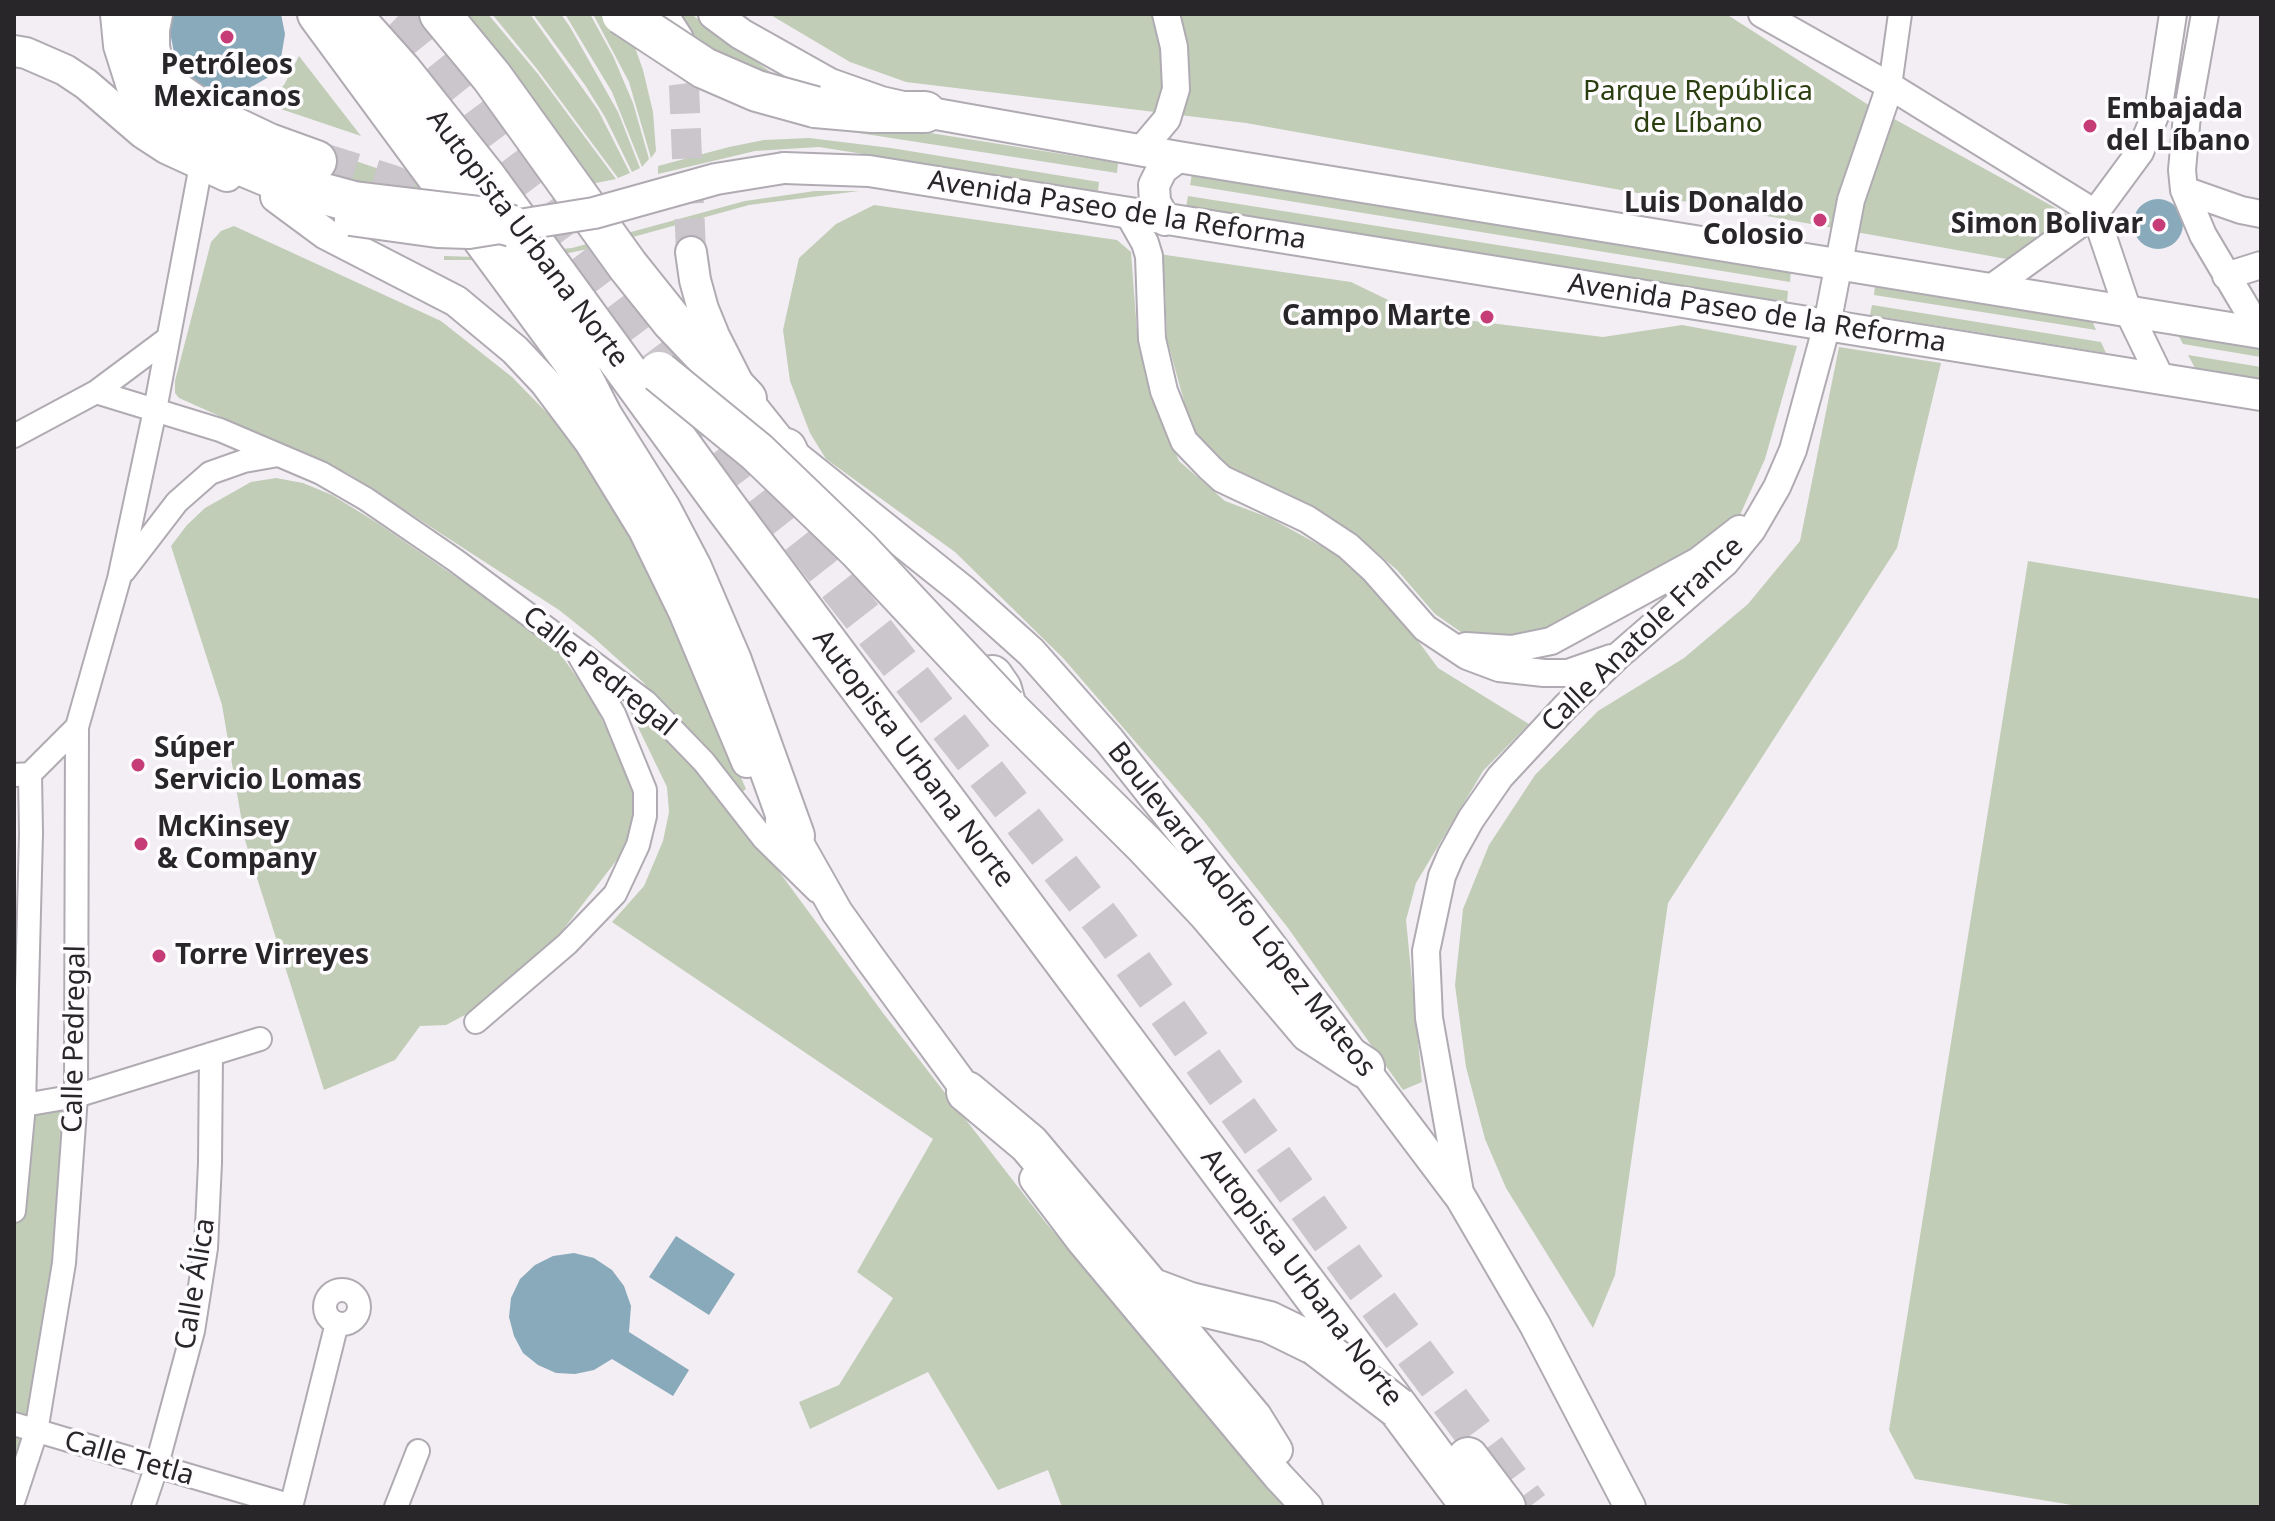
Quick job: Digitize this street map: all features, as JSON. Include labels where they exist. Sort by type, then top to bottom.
[{"type":"highway","points":[[121,14],[124,45],[136,83],[148,107],[219,164],[343,199],[480,217],[512,226]]},
{"type":"highway","points":[[152,14],[149,47],[153,66],[172,90],[208,115],[269,144],[316,161]]},
{"type":"highway","points":[[296,14],[515,315],[563,375],[602,417]]},
{"type":"highway","points":[[318,14],[574,362],[602,417],[661,511],[691,568],[754,719],[794,836]]},
{"type":"highway","name":"Autopista Urbana Norte","points":[[350,14],[401,71],[486,178],[715,493],[1472,1507]]},
{"type":"highway","name":"Autopista Urbana Norte","points":[[386,14],[457,99],[1505,1507]]},
{"type":"highway","points":[[440,14],[492,77],[637,277],[672,321],[746,399]]},
{"type":"highway","points":[[622,14],[704,68],[757,91],[812,91],[872,112],[925,112]]},
{"type":"highway","points":[[659,372],[757,452],[889,580],[1006,707],[1145,845],[1310,1032],[1364,1067]]},
{"type":"highway","points":[[786,449],[795,469],[988,671],[1001,689],[1006,707]]},
{"type":"highway","points":[[889,580],[935,613]]},
{"type":"highway","points":[[967,1092],[1029,1144],[1150,1288],[1190,1303],[1248,1316],[1294,1332],[1316,1345],[1398,1408]]},
{"type":"main road","points":[[714,14],[812,91]]},
{"type":"main road","name":"Avenida Paseo de la Reforma","points":[[14,51],[65,70],[143,133],[219,164],[276,197],[350,220],[437,232],[469,233],[594,213],[749,172],[811,167],[869,171],[2261,395]]},
{"type":"main road","points":[[925,112],[1140,151],[2261,333]]},
{"type":"main road","points":[[1165,220],[1155,202],[1154,185],[1162,169],[1178,157]]},
{"type":"main road","points":[[276,197],[326,234],[456,301],[505,341],[545,382],[590,442],[644,530],[689,623],[765,802],[794,836],[837,912],[967,1092],[1082,1241],[1307,1507]]},
{"type":"main road","name":"Boulevard Adolfo López Mateos","points":[[691,252],[703,309],[746,399],[786,449],[962,590],[1031,652],[1138,776],[1364,1067],[1461,1198],[1535,1325],[1630,1507]]},
{"type":"main road","points":[[1150,1288],[1256,1416],[1307,1507]]},
{"type":"street","points":[[1140,151],[1167,119],[1176,89],[1174,47],[1166,14]]},
{"type":"street","points":[[1762,14],[1890,86],[2095,213],[2128,311],[2161,379]]},
{"type":"street","name":"Calle Anatole France","points":[[1461,1198],[1429,1018],[1426,951],[1436,897],[1451,855],[1500,777],[1618,656],[1725,563],[1752,530],[1793,450],[1827,325],[1851,200],[1890,86],[1900,14]]},
{"type":"street","points":[[1990,289],[2095,213],[2140,152],[2159,106],[2173,14]]},
{"type":"street","points":[[2205,14],[2186,129],[2182,170],[2184,190],[2203,235],[2261,333]]},
{"type":"street","name":"Calle Pedregal","points":[[14,1499],[36,1432],[64,1263],[76,1096],[77,727],[119,579],[167,339],[219,164]]},
{"type":"street","points":[[2184,190],[2261,214]]},
{"type":"street","points":[[1128,213],[1149,256],[1152,339],[1156,363],[1184,441],[1222,479],[1307,519],[1348,546],[1438,639],[1483,663],[1522,672],[1568,673],[1618,656]]},
{"type":"street","points":[[2226,276],[2261,265]]},
{"type":"street","points":[[14,436],[96,392],[167,339]]},
{"type":"street","name":"Calle Pedregal","points":[[96,392],[220,430],[321,473],[366,499],[455,560],[646,702],[704,762],[764,839],[837,912]]},
{"type":"street","name":"Calle Pedregal","points":[[119,579],[177,502],[210,473],[244,461],[279,455]]},
{"type":"street","points":[[1438,639],[1490,649],[1524,648],[1551,641],[1698,561],[1763,509]]},
{"type":"street","points":[[476,1022],[567,944],[615,894],[638,845],[645,816],[645,790],[614,714],[576,649]]},
{"type":"street","points":[[22,775],[77,727]]},
{"type":"street","name":"Calle Pedregal","points":[[14,1211],[24,1105],[31,834],[22,775]]},
{"type":"street","points":[[24,1105],[76,1096],[260,1039]]},
{"type":"street","name":"Calle Álica","points":[[143,1507],[193,1331],[206,1248],[211,1054]]},
{"type":"street","points":[[292,1506],[337,1323]]},
{"type":"street","name":"Calle Tetla","points":[[14,1424],[292,1506]]},
{"type":"street","points":[[396,1507],[418,1451]]},
{"type":"green space","points":[[453,14],[488,14],[538,74],[616,179],[586,185]]},
{"type":"green space","points":[[492,14],[530,14],[598,110],[630,173],[618,178]]},
{"type":"green space","points":[[533,14],[561,14],[618,112],[640,168],[632,172],[585,85]]},
{"type":"green space","points":[[565,14],[590,14],[613,56],[633,103],[649,159],[642,167],[612,92]]},
{"type":"green space","points":[[593,14],[600,14],[632,39],[653,112],[656,151],[651,158],[629,82]]},
{"type":"green space","points":[[675,14],[691,14],[783,81],[704,57]]},
{"type":"green space","name":"Parque República de Líbano","points":[[769,14],[1726,14],[1867,104],[2074,218],[2018,261],[1246,123],[906,82],[850,62]]},
{"type":"green space","points":[[299,56],[361,136],[263,103],[284,85]]},
{"type":"green space","points":[[779,114],[918,131],[1118,163],[1117,173],[833,129]]},
{"type":"green space","points":[[809,138],[891,148],[1099,182],[1098,191],[819,147],[755,151],[658,174],[658,166],[729,147],[764,140]]},
{"type":"green space","points":[[321,149],[411,180],[467,194],[385,191],[314,171]]},
{"type":"green space","points":[[1192,174],[1791,271],[1790,282],[1190,185]]},
{"type":"green space","points":[[815,191],[859,191],[749,205],[554,256],[444,260],[444,256],[477,257],[572,248],[745,201]]},
{"type":"green space","points":[[1188,196],[1788,291],[1787,302],[1186,207]]},
{"type":"green space","points":[[874,205],[1117,240],[1131,252],[1137,332],[1156,409],[1179,461],[1225,501],[1270,518],[1334,553],[1379,588],[1438,668],[1529,724],[1483,771],[1416,883],[1406,920],[1422,1082],[1403,1090],[1288,928],[1203,820],[1063,658],[955,552],[826,459],[810,433],[790,381],[783,330],[799,258],[836,224]]},
{"type":"green space","points":[[234,226],[441,321],[512,377],[549,415],[579,454],[643,558],[664,599],[746,789],[740,793],[643,682],[559,610],[349,474],[179,398],[175,393],[175,381],[211,242],[221,231]]},
{"type":"green space","points":[[1159,254],[1351,282],[1417,314],[1603,337],[1682,325],[1797,346],[1765,459],[1736,524],[1664,586],[1520,644],[1468,637],[1435,614],[1397,570],[1354,533],[1297,501],[1235,478],[1194,437],[1167,340],[1165,288]]},
{"type":"green space","points":[[1875,285],[2091,318],[2096,330],[1874,295]]},
{"type":"green space","points":[[1872,305],[2101,342],[2106,353],[1870,315]]},
{"type":"green space","points":[[2177,333],[2261,346],[2261,357],[2183,344]]},
{"type":"green space","points":[[1839,347],[1941,363],[1897,548],[1668,903],[1615,1275],[1593,1328],[1506,1188],[1485,1139],[1466,1067],[1455,985],[1463,909],[1489,845],[1535,775],[1598,711],[1684,658],[1748,604],[1800,541]]},
{"type":"green space","points":[[2188,355],[2261,367],[2261,379],[2195,368]]},
{"type":"green space","points":[[276,478],[303,483],[332,495],[552,643],[590,695],[632,781],[634,814],[623,852],[552,944],[495,999],[446,1025],[420,1026],[395,1060],[324,1090],[245,840],[222,705],[171,546],[205,508],[251,482]]},
{"type":"green space","points":[[2028,561],[2261,599],[2261,1507],[2084,1507],[1915,1479],[1889,1430]]},
{"type":"green space","points":[[620,690],[690,758],[1046,1223],[1285,1507],[1062,1507],[1048,1470],[998,1490],[928,1372],[810,1429],[799,1402],[839,1385],[893,1298],[857,1272],[933,1139],[612,922],[644,886],[663,841],[669,812],[667,787]]},
{"type":"green space","points":[[74,1099],[61,1265],[14,1489],[14,1240],[26,1107]]},
{"type":"water","points":[[174,14],[281,14],[285,34],[281,58],[267,78],[246,90],[234,93],[210,90],[189,78],[175,58],[170,32]]},
{"type":"water","points":[[2158,199],[2175,207],[2183,224],[2175,241],[2158,249],[2141,241],[2133,224],[2141,207]]},
{"type":"water","points":[[676,1236],[735,1274],[709,1315],[649,1277]]},
{"type":"water","points":[[574,1253],[594,1258],[612,1270],[624,1286],[631,1306],[629,1332],[689,1370],[673,1396],[612,1359],[594,1370],[575,1374],[556,1373],[538,1365],[523,1353],[509,1317],[511,1298],[520,1279],[535,1265],[553,1256]]},
{"type":"tunnel","points":[[400,14],[419,32],[466,91],[756,481],[1106,926],[1353,1270],[1529,1507]]},
{"type":"tunnel","points":[[678,39],[684,86],[691,252]]},
{"type":"tunnel","points":[[316,161],[392,185],[424,202],[442,217]]},
{"type":"place","name":"Petróleos Mexicanos","points":[[227,37]]},
{"type":"place","name":"Embajada del Líbano","points":[[2090,126]]},
{"type":"place","name":"Luis Donaldo Colosio","points":[[1820,220]]},
{"type":"place","name":"Simon Bolivar","points":[[2159,225]]},
{"type":"place","name":"Campo Marte","points":[[1487,317]]},
{"type":"place","name":"Súper Servicio Lomas","points":[[138,765]]},
{"type":"place","name":"McKinsey & Company","points":[[141,844]]},
{"type":"place","name":"Torre Virreyes","points":[[159,956]]}]
